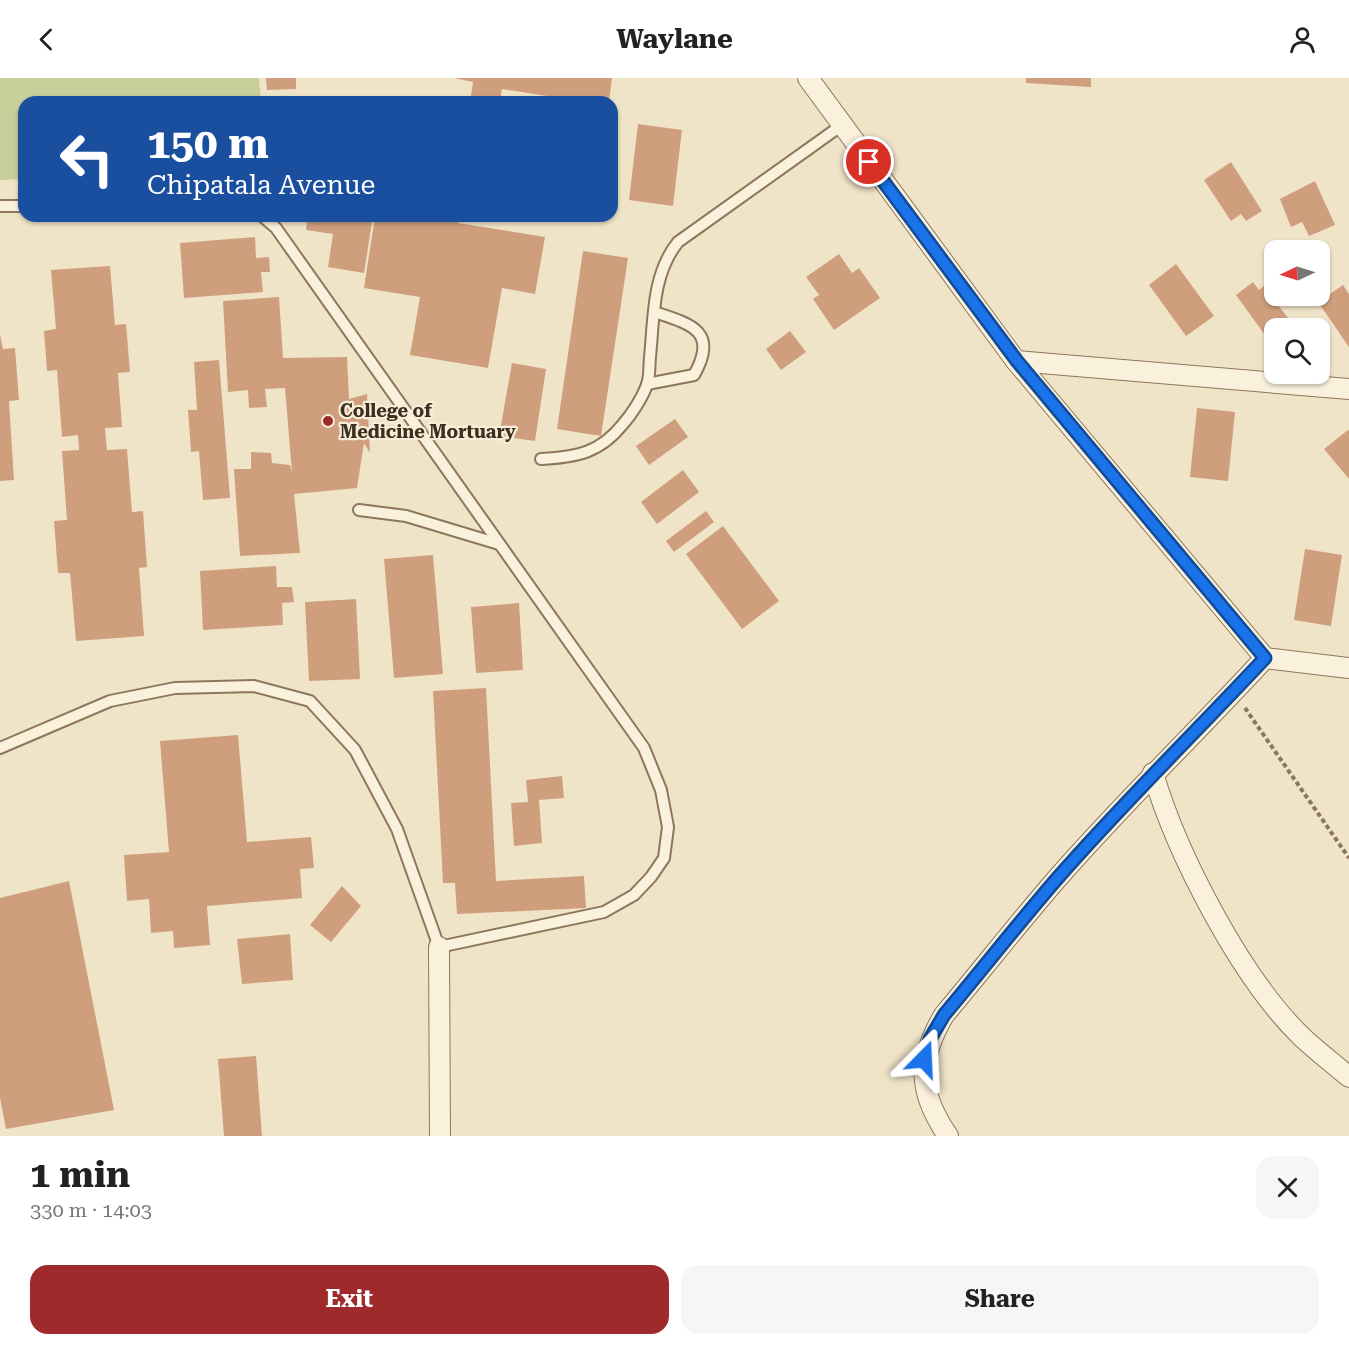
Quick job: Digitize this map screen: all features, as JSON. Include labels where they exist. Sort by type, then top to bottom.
[{"type":"street","points":[[808,78],[1017,361],[1265,658],[1349,668]]},
{"type":"street","points":[[1017,361],[1349,389]]},
{"type":"street","points":[[948,1136],[934,1116],[925,1087],[924,1059],[930,1039],[944,1015],[1054,881],[1153,773],[1265,658]]},
{"type":"street","points":[[1153,773],[1163,808],[1223,929],[1264,992],[1302,1038],[1349,1077]]},
{"type":"street","points":[[439,947],[440,1136]]},
{"type":"lane","points":[[542,459],[572,457],[606,443],[630,416],[647,384],[660,274],[667,256],[678,242],[842,125]]},
{"type":"lane","points":[[0,206],[18,206]]},
{"type":"lane","points":[[0,748],[110,701],[175,688],[254,686],[310,701],[355,750],[397,829],[439,947],[604,912],[634,895],[651,877],[664,858],[668,827],[661,790],[644,748],[276,228],[269,222]]},
{"type":"lane","points":[[647,384],[694,375],[705,356],[701,336],[690,324],[654,312]]},
{"type":"lane","points":[[359,510],[406,516],[499,544]]},
{"type":"path","points":[[1234,692],[1349,858]]},
{"type":"green space","points":[[0,78],[259,78],[260,96],[18,96],[18,179],[0,180]]},
{"type":"building","points":[[266,78],[296,78],[296,89],[267,90]]},
{"type":"building","points":[[454,78],[612,78],[610,96],[548,96],[502,89],[501,96],[471,96],[473,82]]},
{"type":"building","points":[[1026,78],[1091,78],[1091,87],[1026,83]]},
{"type":"building","points":[[638,124],[682,130],[673,206],[629,200]]},
{"type":"building","points":[[1231,162],[1262,211],[1246,221],[1241,214],[1231,221],[1204,180]]},
{"type":"building","points":[[1315,181],[1335,225],[1309,236],[1302,222],[1291,227],[1280,199]]},
{"type":"building","points":[[307,222],[372,222],[364,273],[328,267],[333,234],[306,230]]},
{"type":"building","points":[[374,222],[458,222],[545,237],[535,294],[502,288],[488,368],[410,355],[420,297],[364,288]]},
{"type":"building","points":[[255,237],[256,258],[269,257],[270,272],[261,272],[263,292],[184,298],[180,243]]},
{"type":"building","points":[[583,251],[628,258],[601,436],[557,429]]},
{"type":"building","points":[[839,254],[852,273],[859,268],[880,298],[834,330],[813,299],[819,295],[806,277]]},
{"type":"building","points":[[1176,264],[1214,316],[1186,336],[1149,285]]},
{"type":"building","points":[[110,266],[115,325],[126,324],[130,372],[118,373],[122,427],[105,428],[107,450],[127,449],[132,512],[143,511],[147,567],[139,568],[144,636],[76,641],[70,573],[58,573],[54,521],[67,520],[62,451],[79,450],[78,435],[62,437],[57,370],[47,371],[44,331],[56,329],[51,270]]},
{"type":"building","points":[[1253,282],[1259,290],[1264,286],[1264,306],[1279,306],[1288,318],[1264,318],[1264,334],[1236,295]]},
{"type":"building","points":[[1343,285],[1349,294],[1349,347],[1321,306],[1330,306],[1330,294]]},
{"type":"building","points":[[279,297],[283,358],[347,357],[349,399],[367,394],[370,453],[364,443],[357,488],[294,494],[300,553],[240,556],[234,469],[251,469],[251,452],[271,453],[272,463],[290,465],[292,473],[285,388],[265,389],[267,407],[249,408],[248,390],[228,392],[223,301]]},
{"type":"building","points":[[790,331],[806,352],[781,370],[766,349]]},
{"type":"building","points":[[0,335],[3,349],[15,348],[19,400],[9,401],[14,480],[0,481]]},
{"type":"building","points":[[219,360],[230,498],[203,500],[199,451],[191,452],[188,410],[197,410],[194,362]]},
{"type":"building","points":[[512,363],[546,369],[535,441],[499,436]]},
{"type":"building","points":[[1197,408],[1235,412],[1228,481],[1190,477]]},
{"type":"building","points":[[675,419],[688,437],[649,465],[636,446]]},
{"type":"building","points":[[1349,431],[1349,479],[1324,449]]},
{"type":"building","points":[[683,470],[699,492],[657,524],[641,502]]},
{"type":"building","points":[[706,511],[714,522],[674,552],[666,541]]},
{"type":"building","points":[[723,526],[779,601],[742,629],[686,554]]},
{"type":"building","points":[[1305,549],[1342,555],[1331,626],[1294,620]]},
{"type":"building","points":[[433,555],[443,674],[394,678],[384,559]]},
{"type":"building","points":[[276,566],[277,587],[292,587],[294,602],[282,603],[283,625],[203,630],[200,571]]},
{"type":"building","points":[[356,599],[360,679],[309,681],[305,602]]},
{"type":"building","points":[[519,603],[523,670],[476,673],[471,607]]},
{"type":"building","points":[[486,688],[496,881],[584,876],[586,908],[457,914],[455,883],[443,883],[433,691]]},
{"type":"building","points":[[238,735],[247,842],[311,837],[314,868],[300,869],[302,898],[207,906],[210,945],[174,948],[173,931],[151,933],[149,899],[127,901],[124,855],[169,852],[160,741]]},
{"type":"building","points":[[562,776],[564,798],[539,800],[542,843],[514,846],[511,803],[528,802],[526,780]]},
{"type":"building","points":[[69,881],[114,1110],[6,1129],[0,1098],[0,898]]},
{"type":"building","points":[[342,886],[361,906],[331,942],[310,925]]},
{"type":"building","points":[[290,934],[293,980],[242,984],[237,939]]},
{"type":"building","points":[[256,1056],[262,1136],[224,1136],[218,1059]]},
{"type":"place","name":"College of Medicine Mortuary","points":[[328,421]]},
{"type":"route","points":[[869,162],[1017,361],[1265,658],[1193,736],[1153,773],[1054,881],[944,1015],[930,1039],[924,1059]]}]
